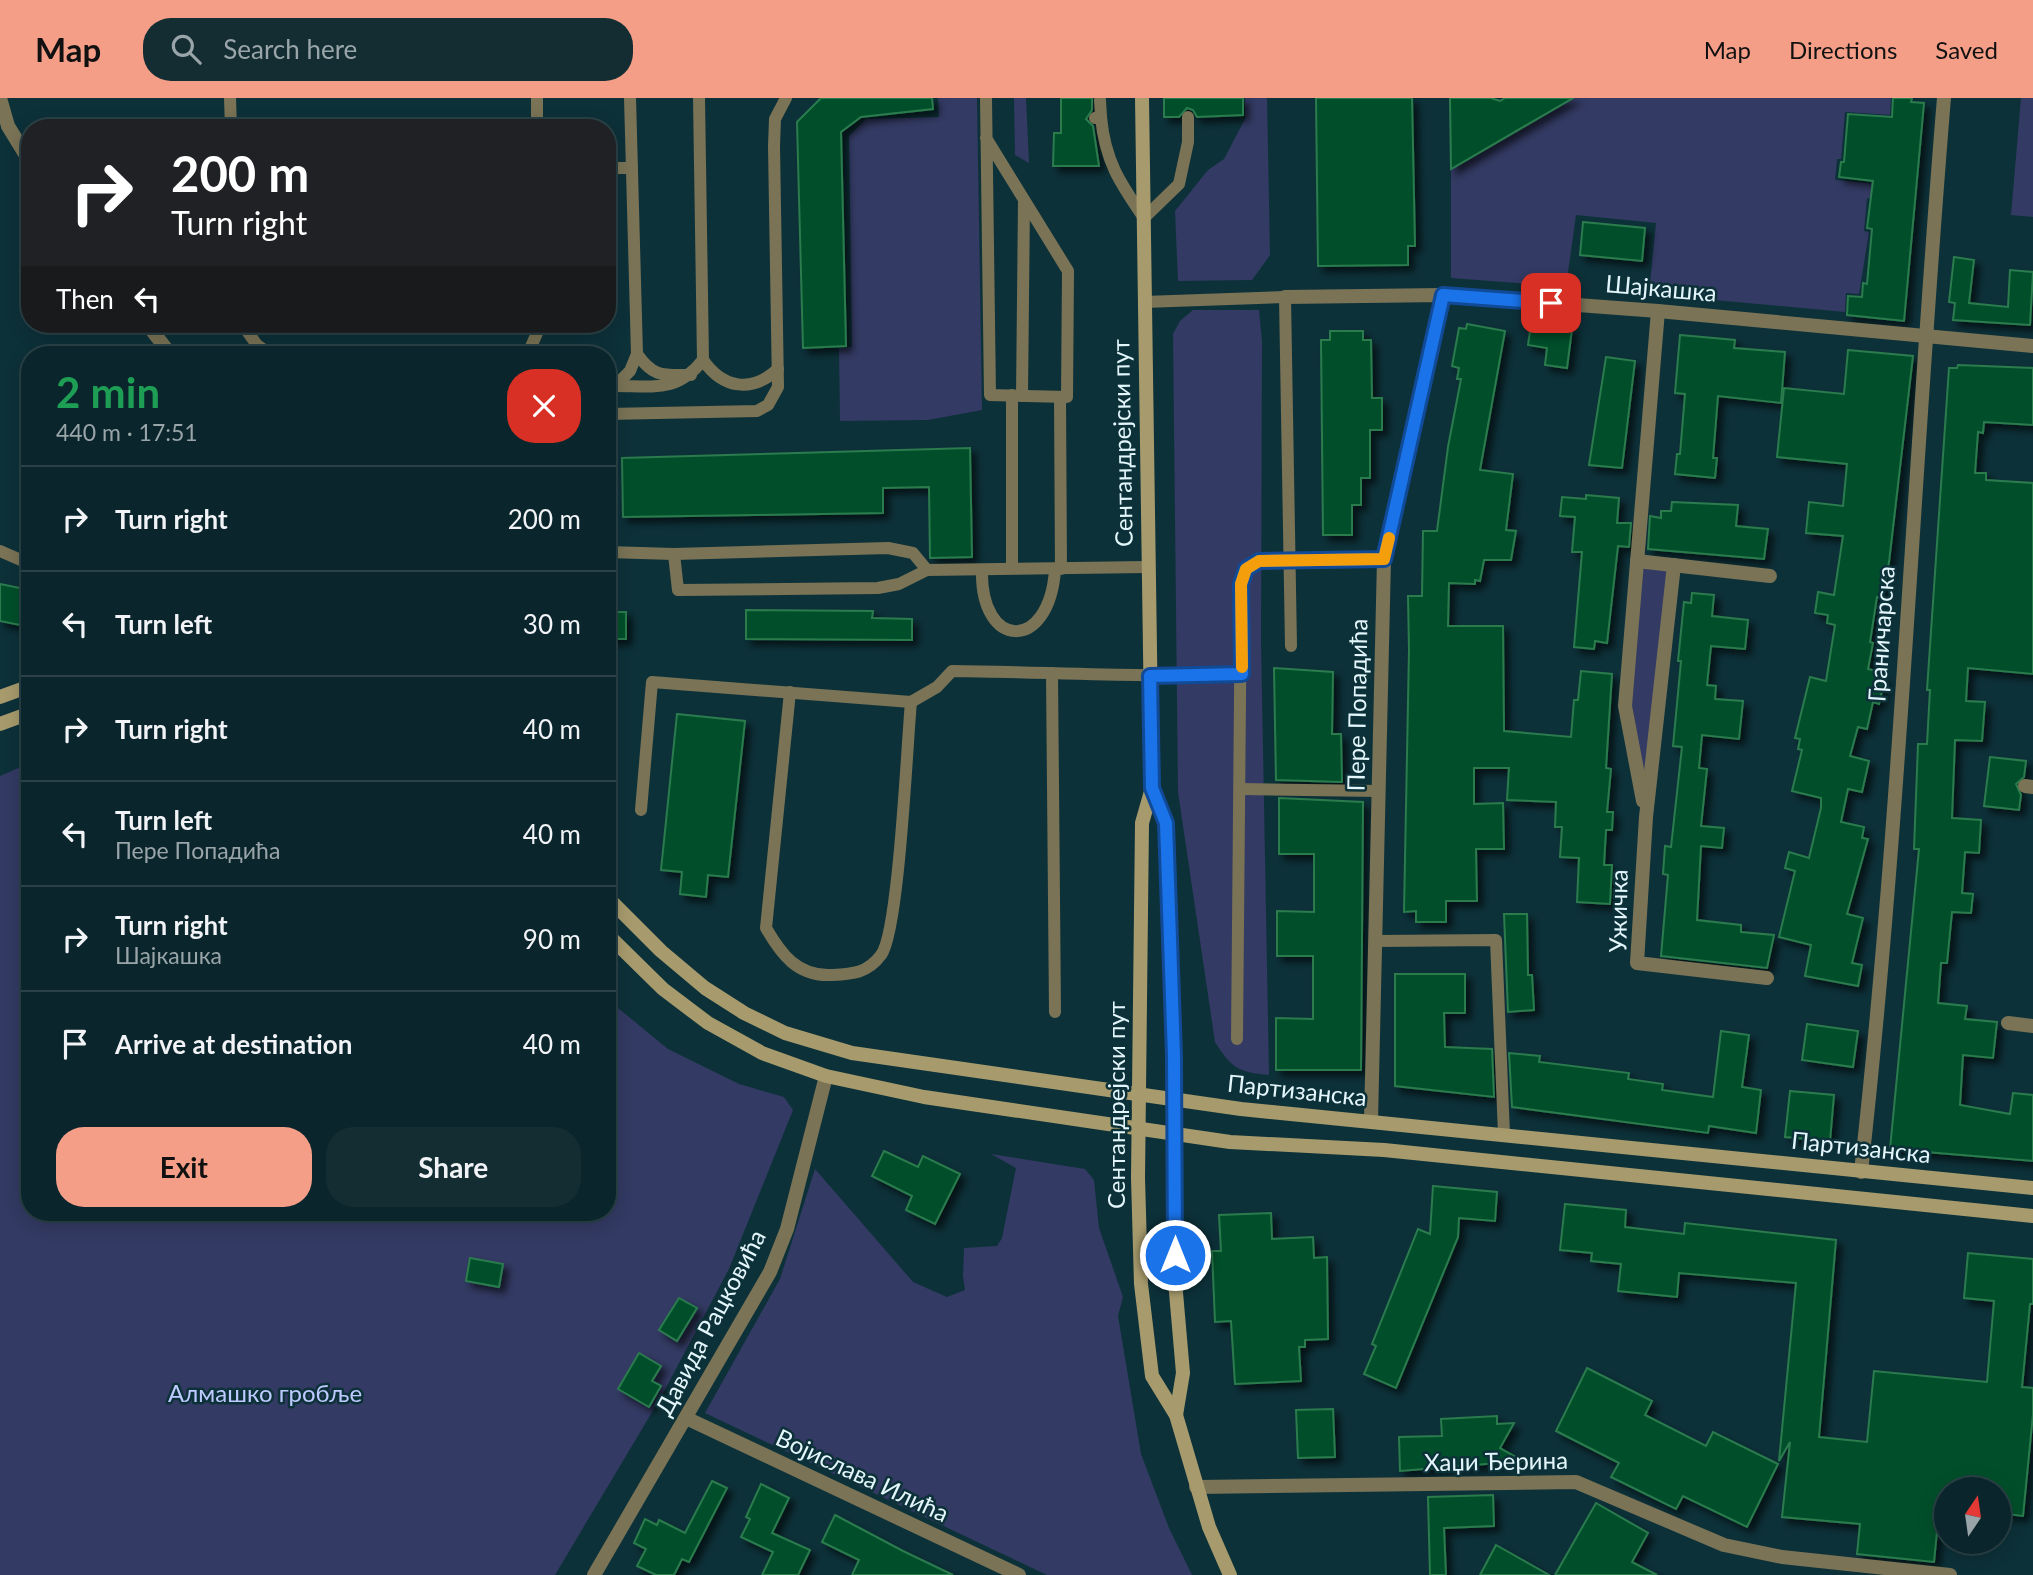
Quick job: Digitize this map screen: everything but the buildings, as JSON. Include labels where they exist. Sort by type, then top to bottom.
[{"type":"main road","name":"Сентандрејски пут","points":[[1142,98],[1152,788],[1142,823],[1138,1094],[1141,1284],[1152,1376],[1176,1415],[1209,1527],[1230,1575]]},
{"type":"main road","points":[[0,697],[21,690]]},
{"type":"main road","points":[[0,724],[21,716]]},
{"type":"main road","name":"Сентандрејски пут","points":[[1152,788],[1166,823],[1174,1099],[1175,1281],[1183,1373],[1176,1415]]},
{"type":"main road","name":"Партизанска","points":[[616,906],[661,951],[705,988],[744,1013],[785,1033],[852,1053],[1174,1099],[2033,1188]]},
{"type":"main road","name":"Партизанска","points":[[616,943],[663,989],[708,1023],[762,1053],[827,1076],[924,1097],[1230,1142],[1384,1150],[2033,1216]]},
{"type":"street","points":[[0,98],[8,126],[21,147]]},
{"type":"street","name":"Граничарска","points":[[1861,1172],[1881,994],[1924,335],[1944,98]]},
{"type":"street","name":"Шајкашка","points":[[1285,297],[1443,295],[1658,311],[2033,346]]},
{"type":"street","name":"Пере Попадића","points":[[1371,1121],[1384,559],[1443,295]]},
{"type":"street","name":"Ужичка","points":[[1646,817],[1625,706],[1658,311]]},
{"type":"street","points":[[1637,561],[1770,576]]},
{"type":"street","name":"Ужичка","points":[[1674,565],[1646,817],[1637,963],[1767,978]]},
{"type":"street","points":[[2008,1023],[2033,1026]]},
{"type":"street","name":"Давида Рацковића","points":[[594,1575],[770,1272],[787,1229],[827,1076]]},
{"type":"street","name":"Војислава Илића","points":[[686,1418],[1018,1575]]},
{"type":"street","name":"Хаџи Ђерина","points":[[1196,1487],[1576,1482],[1724,1545],[1782,1557],[1906,1574],[1950,1575]]},
{"type":"lane","points":[[230,98],[231,119]]},
{"type":"lane","points":[[537,98],[537,119]]},
{"type":"lane","points":[[616,382],[630,371],[637,354],[630,98]]},
{"type":"lane","points":[[699,98],[703,360],[714,376],[737,384],[763,383],[778,369]]},
{"type":"lane","points":[[616,414],[757,411],[768,405],[778,387],[774,146],[775,119],[786,98]]},
{"type":"lane","points":[[986,98],[986,138],[990,395],[1067,397],[1068,271],[986,138]]},
{"type":"lane","points":[[1100,100],[1098,118],[1107,158],[1144,218],[1179,184],[1188,142],[1188,117]]},
{"type":"lane","points":[[616,168],[632,168]]},
{"type":"lane","points":[[1012,568],[1024,201]]},
{"type":"lane","points":[[1144,302],[1285,297],[1291,646]]},
{"type":"lane","points":[[637,354],[649,370],[663,375],[691,375]]},
{"type":"lane","points":[[616,386],[675,385],[691,375],[703,360]]},
{"type":"lane","points":[[982,570],[986,609],[996,622],[1008,629],[1023,631],[1039,623],[1050,605],[1058,569],[1060,397]]},
{"type":"lane","points":[[616,552],[674,554],[888,548],[913,554],[927,570]]},
{"type":"lane","points":[[0,551],[21,560]]},
{"type":"lane","points":[[674,554],[678,590],[878,588],[899,584],[927,570],[1147,568]]},
{"type":"lane","points":[[1237,1038],[1241,584],[1246,569],[1259,561],[1384,559]]},
{"type":"lane","points":[[641,810],[652,682],[911,702],[937,687],[952,671],[1150,676],[1242,674]]},
{"type":"lane","points":[[1052,673],[1055,1012]]},
{"type":"lane","points":[[790,692],[766,928],[783,958],[817,975],[859,974],[883,954],[892,916],[911,702]]},
{"type":"lane","points":[[1241,789],[1379,791]]},
{"type":"lane","points":[[1377,941],[1496,940],[1504,1134]]},
{"type":"green space","points":[[938,98],[977,98],[982,410],[928,420],[840,421],[839,348],[852,347],[849,136],[866,119],[939,117]]},
{"type":"green space","points":[[1014,98],[1026,98],[1029,163],[1015,155]]},
{"type":"green space","points":[[1245,98],[1267,98],[1270,255],[1252,280],[1178,281],[1175,211],[1208,170],[1224,159],[1245,119]]},
{"type":"green space","points":[[1574,98],[1891,98],[1890,115],[1845,112],[1841,159],[1837,159],[1835,180],[1875,184],[1874,199],[1867,198],[1864,231],[1869,232],[1859,294],[1846,293],[1845,312],[1649,294],[1656,223],[1576,215],[1566,287],[1451,278],[1451,169]]},
{"type":"green space","points":[[2021,98],[2033,98],[2033,217],[2011,215]]},
{"type":"green space","points":[[1193,310],[1259,310],[1262,341],[1261,640],[1269,1075],[1237,1068],[1215,1042],[1178,792],[1173,334],[1180,321]]},
{"type":"green space","points":[[1643,568],[1668,571],[1645,785],[1631,706]]},
{"type":"green space","name":"Алмашко гробље","points":[[21,767],[21,1221],[616,1221],[616,1006],[668,1049],[739,1084],[784,1097],[793,1110],[729,1269],[661,1397],[555,1575],[0,1575],[0,776]]},
{"type":"green space","points":[[991,1154],[1085,1169],[1094,1180],[1099,1228],[1123,1297],[1118,1316],[1141,1454],[1169,1528],[1192,1575],[1047,1575],[705,1413],[780,1279],[815,1169],[913,1282],[947,1297],[965,1290],[964,1248],[997,1246],[1002,1238],[1016,1168]]},
{"type":"slow traffic","points":[[1242,667],[1241,584],[1246,569],[1259,561],[1384,559],[1389,538]]},
{"type":"route","points":[[1175,1255],[1174,1056],[1166,823],[1152,788],[1150,676],[1242,674],[1241,584],[1246,569],[1259,561],[1384,559],[1443,295],[1551,303]]}]
